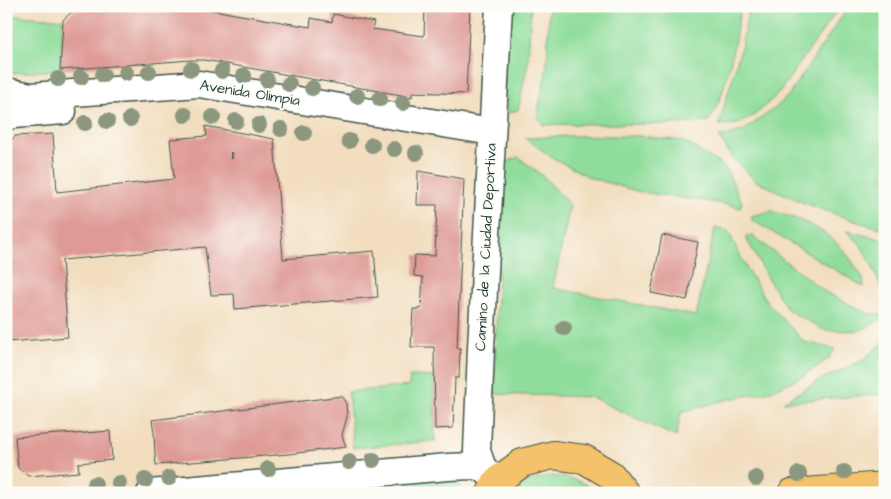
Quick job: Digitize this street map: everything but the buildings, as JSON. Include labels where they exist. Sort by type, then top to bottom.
[{"type":"main road","points":[[490,481],[522,463],[553,455],[584,459],[612,475],[625,493]]},
{"type":"main road","points":[[792,493],[885,486]]},
{"type":"street","name":"Camino de la Ciudad Deportiva","points":[[490,481],[477,451],[499,6]]},
{"type":"street","name":"Avenida Olimpia","points":[[6,91],[31,96],[198,84],[492,141]]},
{"type":"street","name":"Avenida Olimpia","points":[[6,117],[32,113],[195,101],[492,141]]},
{"type":"street","points":[[150,493],[472,466],[490,481]]},
{"type":"green space","points":[[507,6],[531,6],[528,62],[518,110],[509,113],[504,94]]},
{"type":"green space","points":[[549,6],[741,6],[733,51],[721,97],[708,122],[543,125],[537,117],[547,66]]},
{"type":"green space","points":[[749,6],[840,6],[778,94],[756,114],[738,124],[719,125],[742,44]]},
{"type":"green space","points":[[849,6],[885,6],[885,229],[861,223],[804,203],[756,181],[733,159],[719,137],[743,131],[774,109],[788,96]]},
{"type":"green space","points":[[6,15],[63,19],[60,70],[6,72]]},
{"type":"green space","points":[[641,136],[683,141],[725,167],[742,202],[740,208],[726,204],[640,192],[591,178],[555,159],[525,138]]},
{"type":"green space","points":[[518,157],[544,177],[570,205],[553,288],[696,316],[715,228],[728,231],[748,271],[767,302],[804,342],[835,349],[828,359],[801,377],[771,391],[729,399],[681,412],[676,437],[591,397],[494,394],[501,165]]},
{"type":"green space","points":[[772,211],[818,229],[837,243],[859,272],[864,287],[752,220],[751,216]]},
{"type":"green space","points":[[846,231],[885,240],[885,296],[870,261],[860,244]]},
{"type":"green space","points":[[745,236],[753,236],[825,292],[867,313],[884,315],[883,319],[859,331],[824,330],[788,310],[771,284]]},
{"type":"green space","points":[[885,341],[885,394],[783,402],[818,381],[861,361]]},
{"type":"green space","points":[[410,376],[434,377],[435,441],[353,448],[348,392],[409,386]]},
{"type":"green space","points":[[553,476],[582,482],[597,493],[514,493],[527,483]]},
{"type":"green space","points":[[463,478],[457,493],[207,493]]}]
